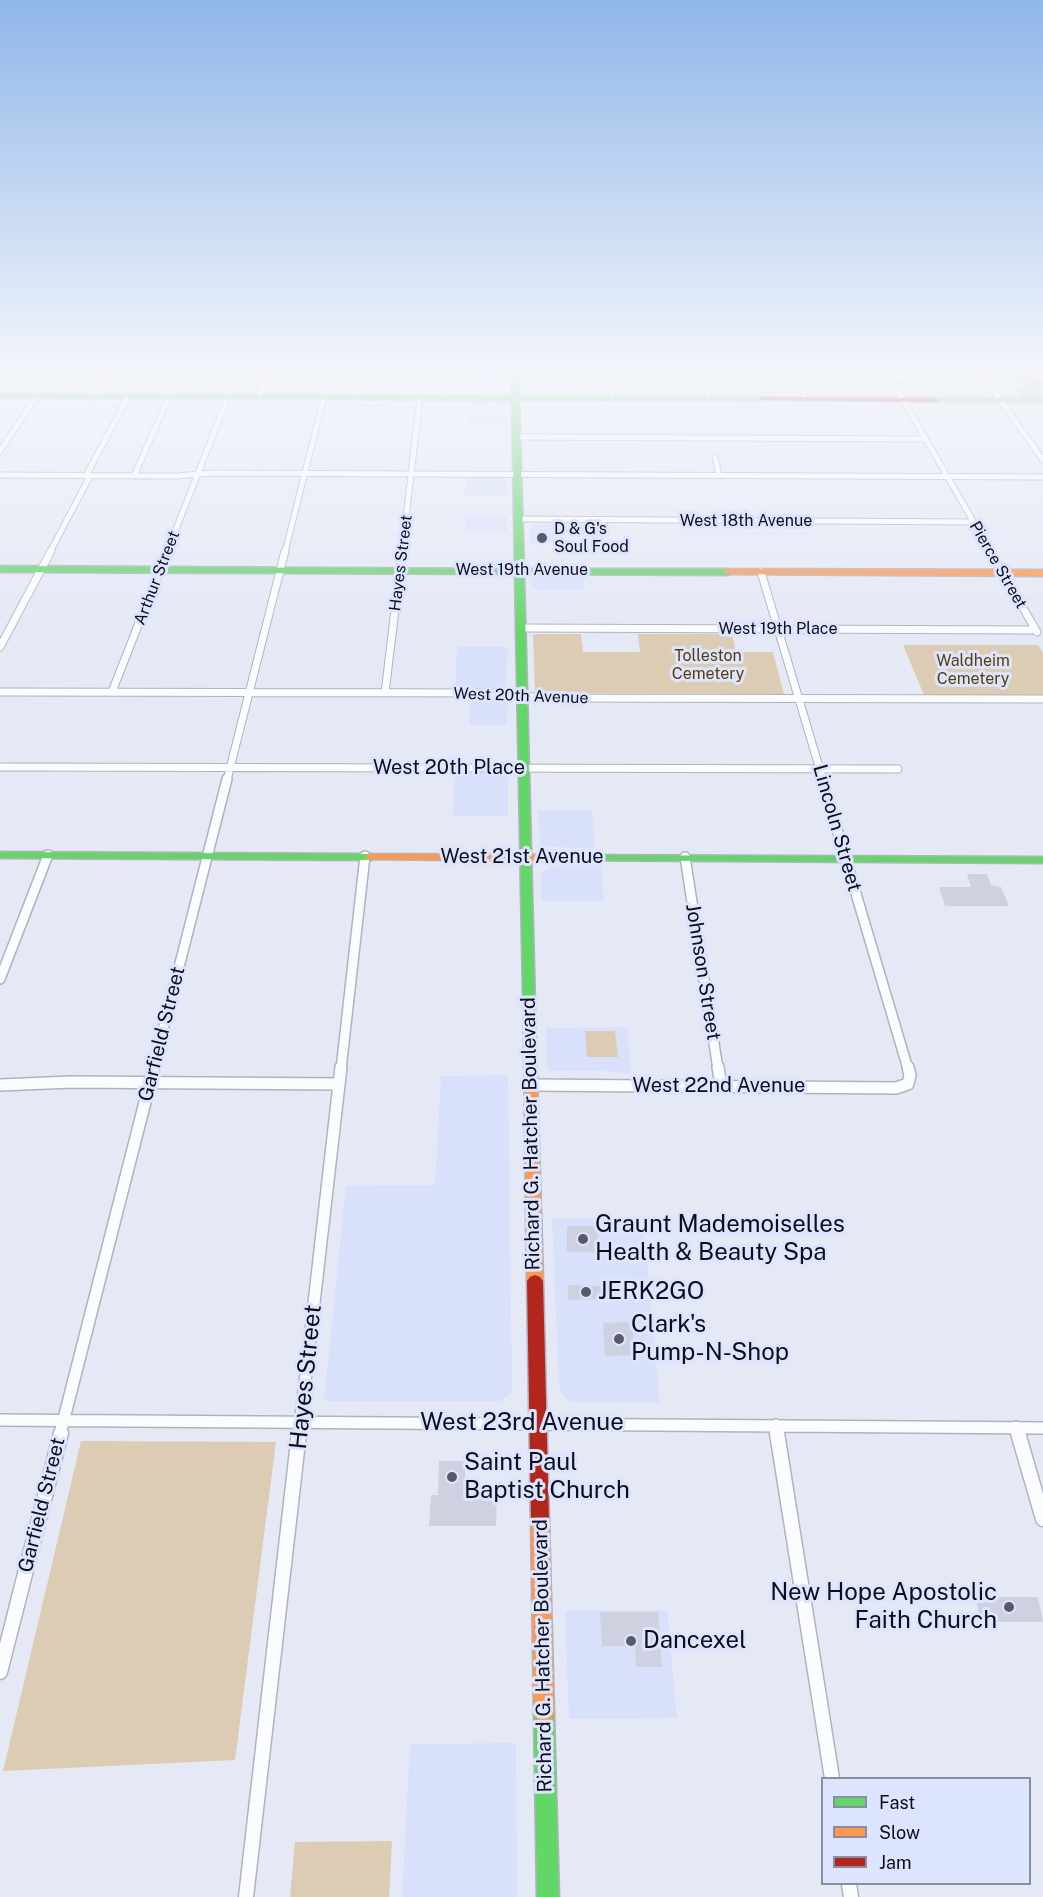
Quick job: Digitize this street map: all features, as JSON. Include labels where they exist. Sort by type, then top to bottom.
[{"type":"main road","name":"Richard G. Hatcher Boulevard","points":[[518,461],[548,1897]]},
{"type":"main road","name":"West 19th Avenue","points":[[0,569],[1043,573]]},
{"type":"main road","name":"West 21st Avenue","points":[[0,855],[1043,860]]},
{"type":"street","points":[[0,647],[89,476],[88,472],[94,461]]},
{"type":"street","points":[[134,476],[141,461]]},
{"type":"street","name":"Arthur Street","points":[[112,692],[203,461]]},
{"type":"street","name":"Garfield Street","points":[[0,1672],[307,461]]},
{"type":"street","name":"Hayes Street","points":[[385,693],[413,461]]},
{"type":"street","points":[[716,461],[719,475]]},
{"type":"street","name":"Pierce Street","points":[[938,461],[1036,631]]},
{"type":"street","points":[[0,475],[1043,477]]},
{"type":"street","name":"West 18th Avenue","points":[[519,519],[973,522]]},
{"type":"street","name":"Lincoln Street","points":[[761,572],[910,1075],[908,1084]]},
{"type":"street","name":"West 19th Place","points":[[521,628],[1036,631]]},
{"type":"street","name":"West 20th Avenue","points":[[0,692],[502,693],[542,698],[1043,699]]},
{"type":"street","name":"West 20th Place","points":[[0,767],[820,771],[898,769]]},
{"type":"street","points":[[0,979],[48,855]]},
{"type":"street","name":"Hayes Street","points":[[246,1897],[365,856]]},
{"type":"street","name":"Johnson Street","points":[[686,858],[721,1086]]},
{"type":"street","points":[[0,1084],[71,1082],[338,1084]]},
{"type":"street","name":"West 22nd Avenue","points":[[530,1085],[896,1088],[908,1084]]},
{"type":"street","name":"West 23rd Avenue","points":[[0,1420],[1043,1428]]},
{"type":"street","points":[[776,1425],[832,1777]]},
{"type":"street","points":[[1016,1427],[1043,1520]]},
{"type":"shaded area","points":[[466,478],[506,478],[507,496],[465,495]]},
{"type":"shaded area","points":[[465,516],[507,516],[507,532],[465,531]]},
{"type":"shaded area","points":[[532,524],[556,524],[557,543],[530,543]]},
{"type":"shaded area","points":[[536,576],[583,576],[584,590],[532,590],[531,580]]},
{"type":"shaded area","points":[[457,647],[508,647],[505,687],[455,690]]},
{"type":"shaded area","points":[[471,698],[501,698],[508,701],[507,725],[469,725]]},
{"type":"shaded area","points":[[455,773],[498,773],[508,776],[508,816],[453,816]]},
{"type":"shaded area","points":[[538,810],[592,810],[595,848],[549,847],[540,843]]},
{"type":"shaded area","points":[[550,867],[601,867],[604,901],[541,901],[541,873]]},
{"type":"shaded area","points":[[627,1027],[631,1074],[602,1071],[551,1071],[547,1068],[546,1028]]},
{"type":"shaded area","points":[[508,1075],[512,1392],[500,1401],[324,1401],[346,1186],[435,1185],[441,1076]]},
{"type":"shaded area","points":[[552,1218],[643,1218],[660,1402],[571,1402],[562,1394],[559,1385]]},
{"type":"shaded area","points":[[667,1610],[677,1718],[569,1719],[565,1611]]},
{"type":"shaded area","points":[[516,1743],[517,1897],[402,1897],[410,1744]]},
{"type":"green space","name":"Tolleston Cemetery","points":[[581,634],[583,652],[640,652],[638,634],[732,634],[736,652],[773,652],[784,694],[535,693],[533,635]]},
{"type":"green space","name":"Waldheim Cemetery","points":[[903,645],[1038,645],[1043,653],[1043,695],[924,695]]},
{"type":"green space","points":[[585,1031],[615,1031],[618,1057],[587,1057]]},
{"type":"green space","points":[[81,1441],[276,1442],[235,1760],[3,1771]]},
{"type":"green space","points":[[392,1841],[389,1897],[290,1897],[295,1842]]},
{"type":"building","points":[[967,874],[987,874],[991,885],[1001,887],[1009,906],[945,906],[939,887],[971,887]]},
{"type":"building","name":"Graunt Mademoiselles Health & Beauty Spa","points":[[567,1226],[598,1226],[599,1252],[567,1252]]},
{"type":"building","name":"JERK2GO","points":[[568,1285],[604,1286],[605,1299],[568,1300]]},
{"type":"building","name":"Clark's Pump-N-Shop","points":[[632,1322],[635,1355],[605,1356],[603,1323]]},
{"type":"building","name":"Saint Paul Baptist Church","points":[[439,1461],[465,1461],[465,1494],[497,1494],[496,1526],[429,1526],[431,1495],[438,1495]]},
{"type":"building","name":"New Hope Apostolic Faith Church","points":[[975,1597],[1038,1597],[1043,1622],[981,1622]]},
{"type":"building","name":"Dancexel","points":[[600,1612],[658,1612],[662,1667],[636,1667],[635,1646],[602,1646]]},
{"type":"traffic: fast","points":[[517,461],[530,1046]]},
{"type":"traffic: fast","points":[[0,569],[728,572]]},
{"type":"traffic: fast","points":[[0,855],[371,857]]},
{"type":"traffic: fast","points":[[554,858],[1043,860]]},
{"type":"traffic: fast","points":[[544,1714],[548,1897]]},
{"type":"traffic: slow","points":[[728,572],[1043,573]]},
{"type":"traffic: slow","points":[[371,857],[554,858]]},
{"type":"traffic: slow","points":[[530,1046],[535,1281]]},
{"type":"traffic: slow","points":[[540,1521],[544,1714]]},
{"type":"traffic: jam","points":[[535,1281],[540,1521]]},
{"type":"place","name":"D & G's Soul Food","points":[[542,538]]},
{"type":"place","name":"Graunt Mademoiselles Health & Beauty Spa","points":[[583,1239]]},
{"type":"place","name":"JERK2GO","points":[[586,1292]]},
{"type":"place","name":"Clark's Pump-N-Shop","points":[[619,1339]]},
{"type":"place","name":"Saint Paul Baptist Church","points":[[452,1477]]},
{"type":"place","name":"New Hope Apostolic Faith Church","points":[[1009,1607]]},
{"type":"place","name":"Dancexel","points":[[631,1641]]}]
